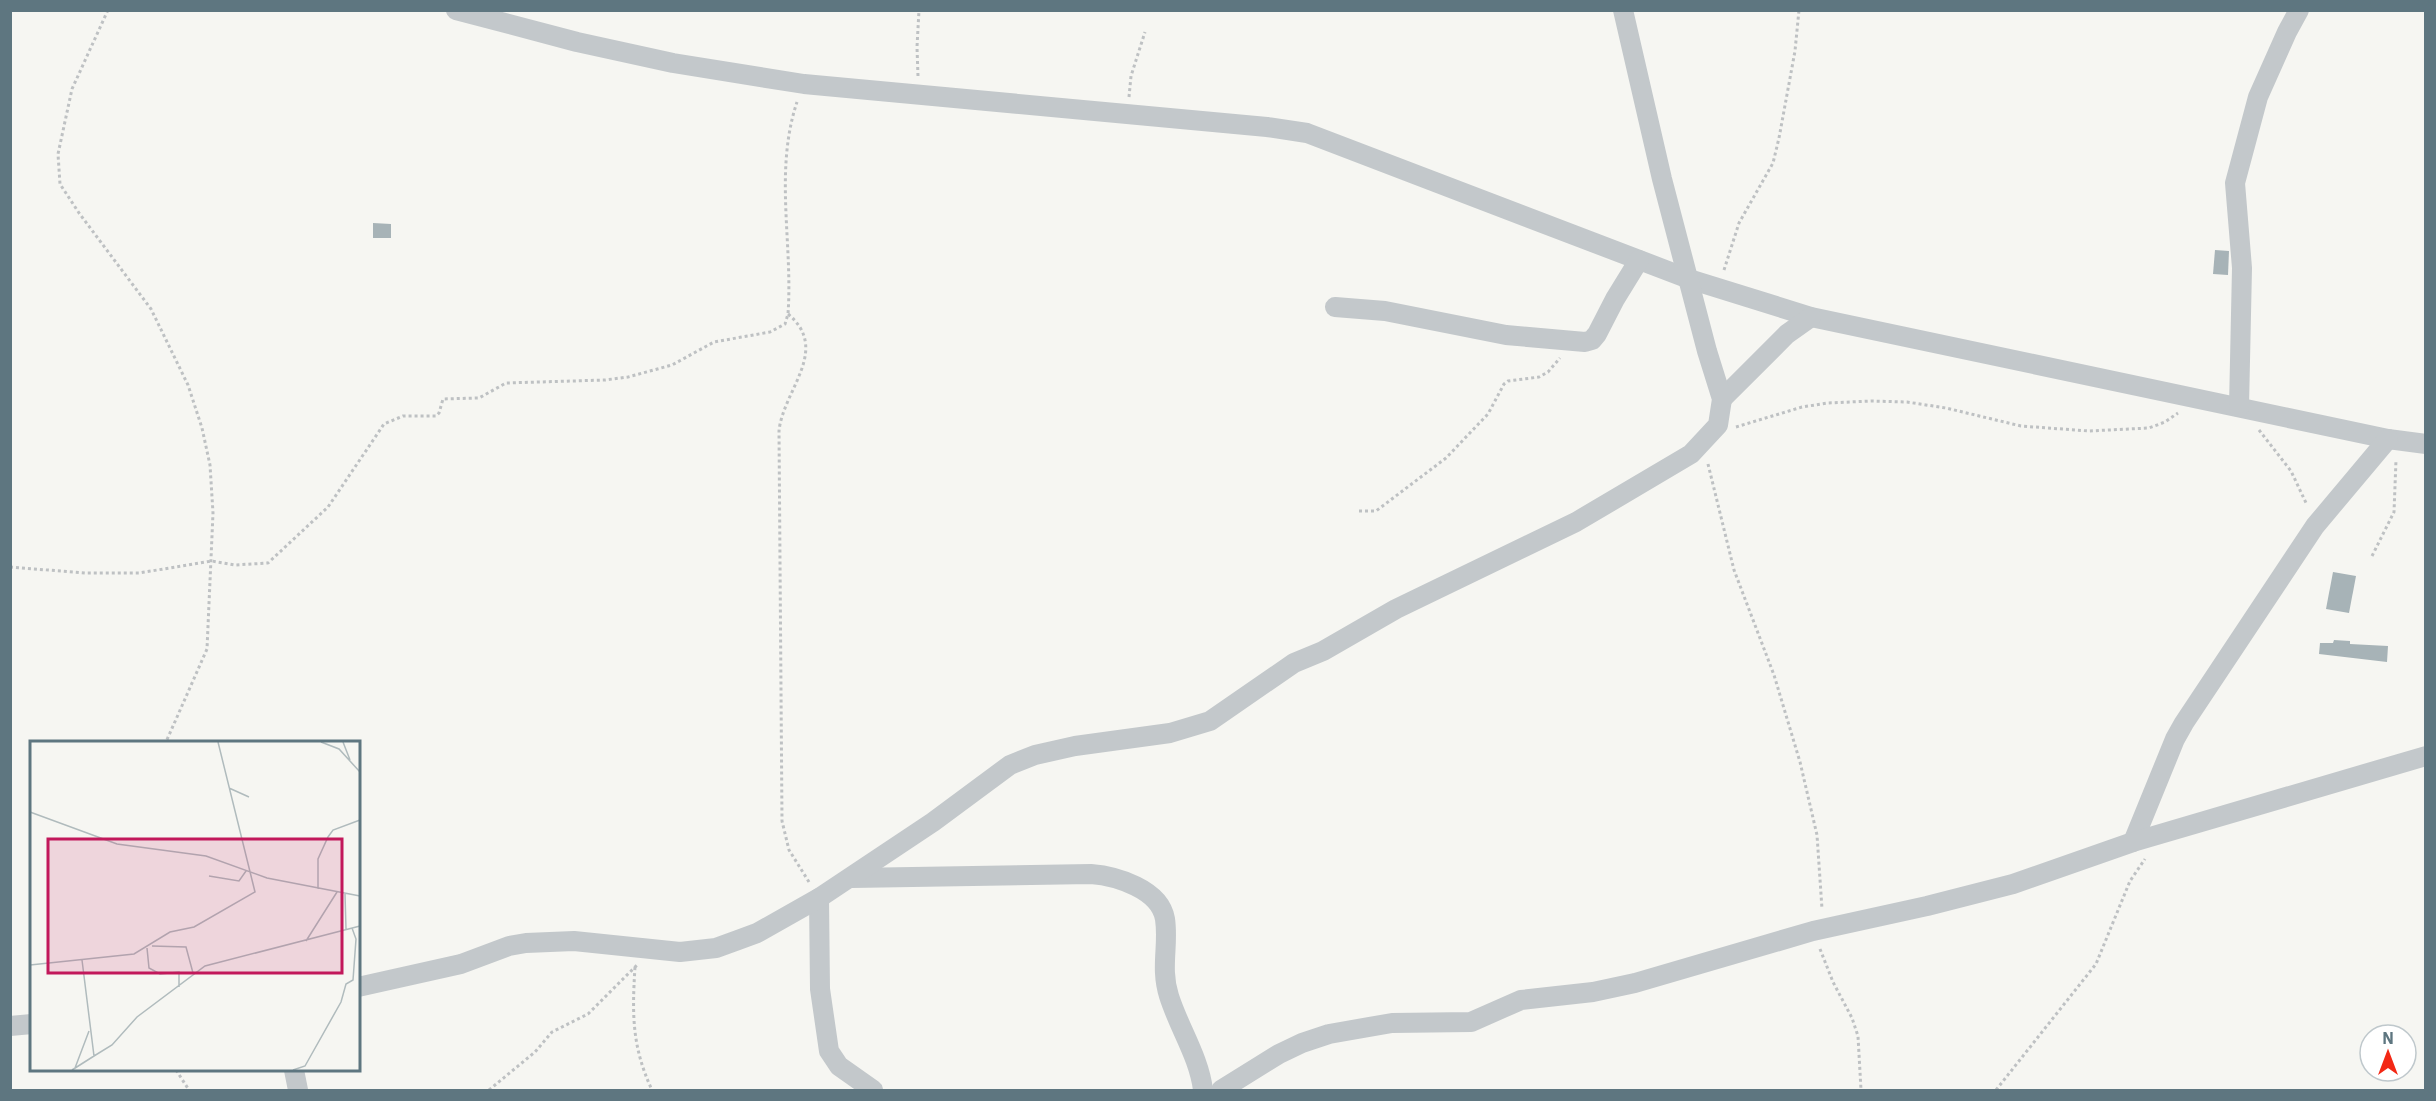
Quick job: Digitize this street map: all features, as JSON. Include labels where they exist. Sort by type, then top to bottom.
[{"type":"street","points":[[456,10],[577,42],[641,56],[804,84],[1267,126],[1307,134],[1689,279],[1811,317],[2394,440],[2426,444]]},
{"type":"street","points":[[360,987],[461,964],[509,946],[526,943],[574,941],[680,952],[716,948],[757,933],[850,878],[933,822],[1015,762],[1075,746],[1184,730],[1210,721],[1294,663],[1323,651],[1396,609],[1576,522],[1675,464],[1707,438],[1722,416],[1722,399],[1707,351],[1662,179],[1623,10]]},
{"type":"street","points":[[2239,407],[2242,268],[2235,183],[2258,97],[2287,32],[2300,10]]},
{"type":"street","points":[[1335,307],[1385,311],[1486,332],[1585,342],[1595,337],[1639,260]]},
{"type":"street","points":[[1722,399],[1787,334],[1811,317]]},
{"type":"street","points":[[2133,842],[2175,739],[2184,723],[2315,526],[2394,440]]},
{"type":"street","points":[[1221,1090],[1280,1054],[1302,1043],[1329,1034],[1392,1023],[1471,1022],[1521,1000],[1593,992],[1635,983],[1819,929],[1927,906],[2013,884],[2133,842],[2426,756]]},
{"type":"street","points":[[850,878],[1091,874],[1116,877],[1141,889],[1157,904],[1164,916],[1165,980],[1172,1006],[1197,1062],[1203,1090]]},
{"type":"street","points":[[819,898],[820,989],[829,1051],[839,1066],[873,1090]]},
{"type":"street","points":[[10,1026],[30,1024]]},
{"type":"street","points":[[294,1071],[298,1090]]},
{"type":"path","points":[[108,10],[72,89],[58,154],[60,183],[78,213],[151,309],[188,385],[202,428],[210,465],[213,513],[207,649],[166,741]]},
{"type":"path","points":[[918,10],[916,47],[920,96]]},
{"type":"path","points":[[1719,289],[1728,253],[1739,223],[1773,163],[1795,51],[1799,10]]},
{"type":"path","points":[[1131,114],[1130,84],[1145,32]]},
{"type":"path","points":[[10,567],[85,573],[139,573],[212,561],[256,565],[272,561],[328,507],[369,443],[391,419],[403,416],[436,416],[443,399],[479,398],[506,383],[605,381],[628,378],[672,365],[714,342],[770,332],[785,324],[788,314],[785,155],[790,123],[804,84]]},
{"type":"path","points":[[788,314],[804,330],[806,347],[804,362],[779,431],[782,822],[789,850],[819,898]]},
{"type":"path","points":[[1359,511],[1376,511],[1446,458],[1488,414],[1504,384],[1514,380],[1539,378],[1546,374],[1573,342]]},
{"type":"path","points":[[1861,1090],[1858,1036],[1819,929],[1813,816],[1774,675],[1734,570],[1707,438],[1802,407],[1828,403],[1907,402],[1946,408],[2021,426],[2089,431],[2149,428],[2165,422],[2199,399]]},
{"type":"path","points":[[2239,407],[2291,471],[2305,498],[2315,526]]},
{"type":"path","points":[[2372,556],[2394,512],[2394,440]]},
{"type":"path","points":[[1996,1090],[2096,964],[2130,881],[2167,832]]},
{"type":"path","points":[[489,1090],[535,1052],[552,1032],[588,1014],[654,950]]},
{"type":"path","points":[[635,968],[636,1050],[652,1090]]},
{"type":"path","points":[[177,1071],[189,1090]]},
{"type":"building","points":[[373,223],[391,224],[391,238],[373,238]]},
{"type":"building","points":[[2215,250],[2229,251],[2228,275],[2213,274]]},
{"type":"building","points":[[2333,572],[2356,576],[2349,613],[2326,609]]},
{"type":"building","points":[[2334,640],[2350,641],[2350,644],[2388,646],[2387,662],[2319,654],[2320,643],[2333,643]]}]
